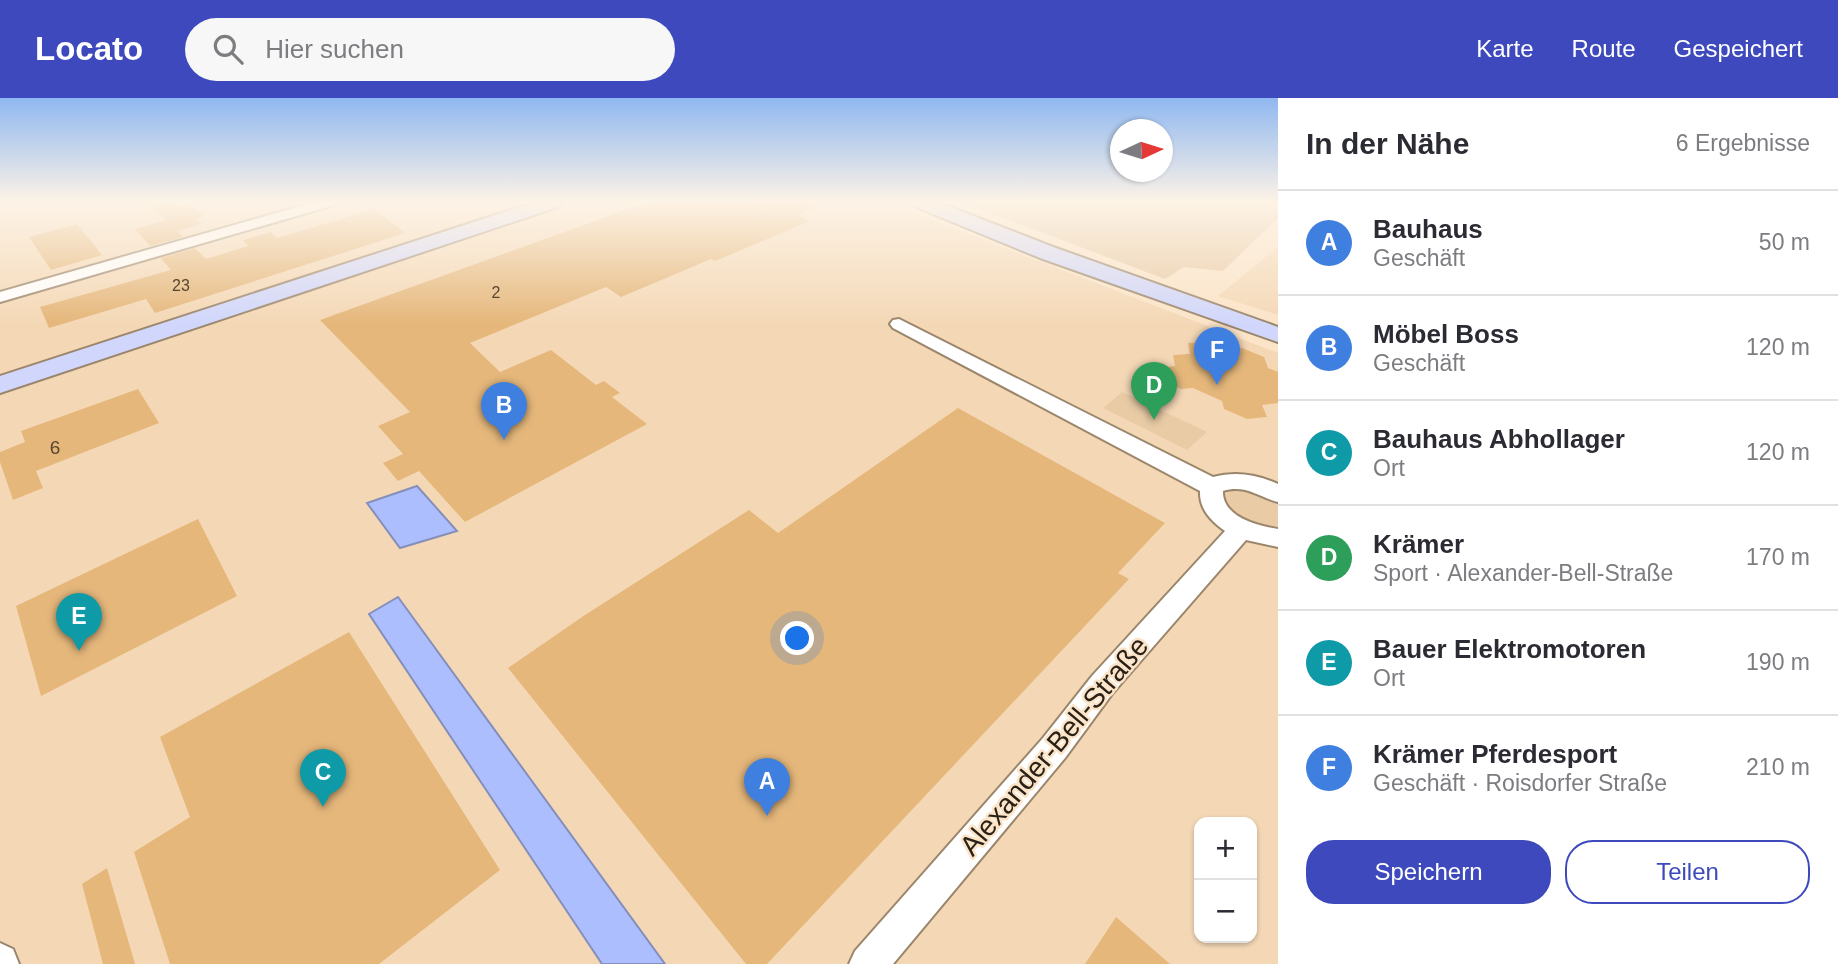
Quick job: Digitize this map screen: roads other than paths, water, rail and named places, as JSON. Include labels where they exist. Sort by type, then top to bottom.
[{"type":"main road","points":[[0,385],[429,243]]},
{"type":"main road","points":[[1024,243],[1278,335]]},
{"type":"street","points":[[0,297],[186,243]]},
{"type":"street","points":[[899,324],[1212,487]]},
{"type":"street","points":[[1276,490],[1236,480],[1222,481],[1212,487],[1210,496],[1214,507],[1242,528],[1278,538]]},
{"type":"street","name":"Alexander-Bell-Straße","points":[[868,964],[1054,748],[1102,685],[1242,528]]},
{"type":"water","points":[[417,486],[457,531],[400,548],[367,503]]},
{"type":"water","points":[[398,597],[665,964],[602,964],[369,614]]},
{"type":"place","name":"Krämer Pferdesport","points":[[1217,385]]},
{"type":"place","name":"Krämer","points":[[1154,420]]},
{"type":"place","name":"Möbel Boss","points":[[504,440]]},
{"type":"place","name":"Bauer Elektromotoren","points":[[79,651]]},
{"type":"place","name":"Bauhaus Abhollager","points":[[323,807]]},
{"type":"place","name":"Bauhaus","points":[[767,816]]}]
